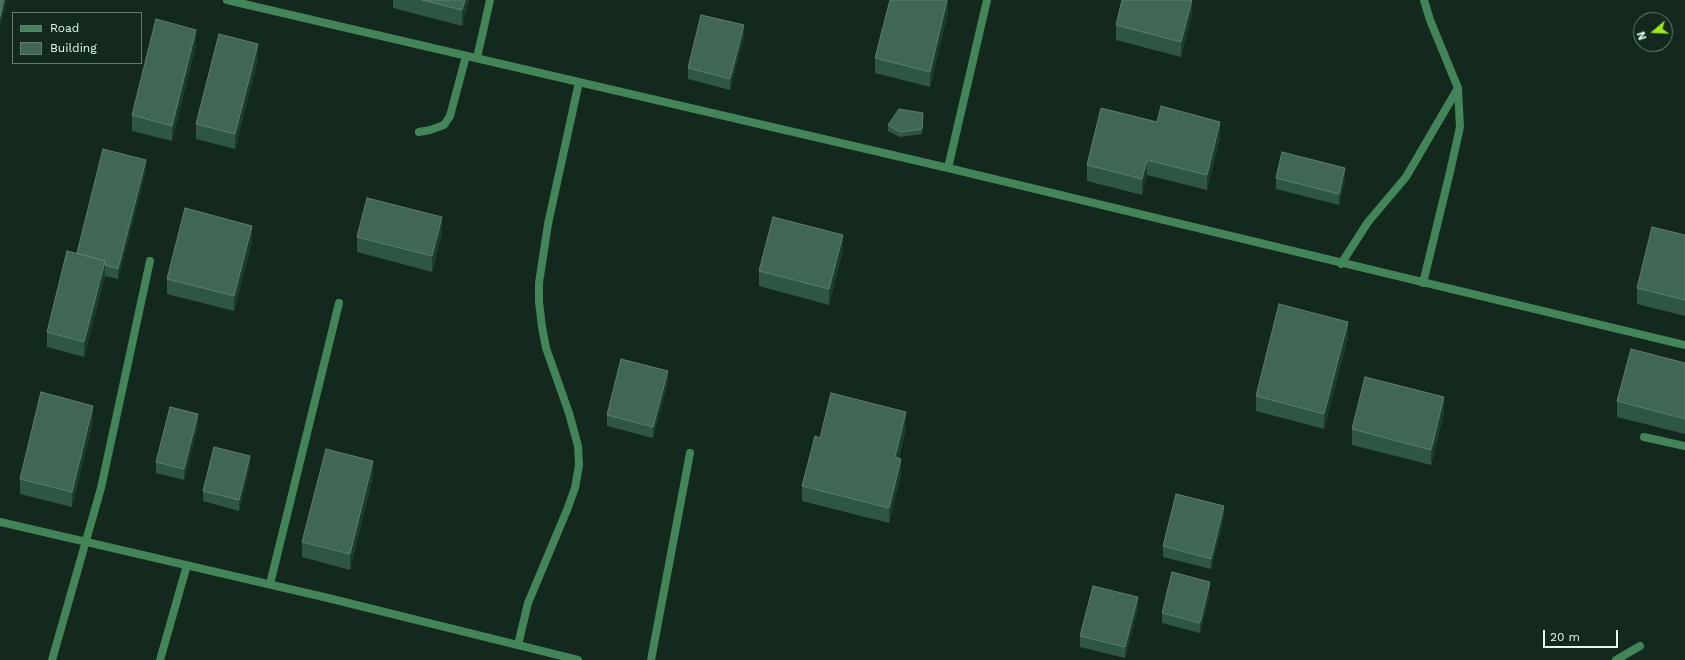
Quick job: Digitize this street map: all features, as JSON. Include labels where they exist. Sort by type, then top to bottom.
[{"type":"street","points":[[227,0],[948,168],[1423,284],[1685,345]]},
{"type":"street","points":[[477,58],[490,0]]},
{"type":"street","points":[[948,168],[987,0]]},
{"type":"street","points":[[1423,284],[1460,127],[1458,88],[1430,20],[1424,0]]},
{"type":"street","points":[[419,132],[444,125],[450,116],[466,56]]},
{"type":"street","points":[[518,645],[528,603],[567,510],[575,488],[579,465],[578,446],[569,413],[546,348],[539,302],[539,282],[548,224],[579,82]]},
{"type":"street","points":[[1341,264],[1368,222],[1406,177],[1458,88]]},
{"type":"street","points":[[52,660],[101,488],[150,261]]},
{"type":"street","points":[[270,584],[339,303]]},
{"type":"street","points":[[1644,437],[1685,446]]},
{"type":"street","points":[[651,660],[690,453]]},
{"type":"street","points":[[0,522],[270,584],[578,660]]},
{"type":"street","points":[[160,660],[187,565]]},
{"type":"street","points":[[1616,660],[1640,646]]},
{"type":"building","points":[[0,0],[4,0],[0,17]]},
{"type":"building","points":[[422,0],[465,0],[462,10]]},
{"type":"building","points":[[890,0],[947,0],[930,72],[875,58]]},
{"type":"building","points":[[1122,0],[1192,0],[1181,42],[1116,25]]},
{"type":"building","points":[[701,15],[744,25],[730,79],[688,68]]},
{"type":"building","points":[[156,19],[196,30],[172,126],[132,115]]},
{"type":"building","points":[[219,34],[258,44],[235,134],[196,124]]},
{"type":"building","points":[[1161,106],[1220,122],[1207,175],[1147,160],[1142,179],[1087,165],[1101,108],[1157,122]]},
{"type":"building","points":[[899,109],[923,113],[922,129],[900,132],[888,125]]},
{"type":"building","points":[[103,149],[146,160],[118,269],[105,265],[105,261],[77,253]]},
{"type":"building","points":[[1282,152],[1345,168],[1339,194],[1276,178]]},
{"type":"building","points":[[367,198],[442,217],[432,256],[357,237]]},
{"type":"building","points":[[185,208],[252,226],[234,296],[167,279]]},
{"type":"building","points":[[773,217],[843,235],[829,289],[759,271]]},
{"type":"building","points":[[1652,227],[1685,235],[1685,300],[1637,288]]},
{"type":"building","points":[[67,251],[105,261],[84,342],[47,332]]},
{"type":"building","points":[[1279,304],[1348,322],[1324,414],[1256,396]]},
{"type":"building","points":[[1631,349],[1685,363],[1685,419],[1617,401]]},
{"type":"building","points":[[621,359],[668,371],[653,427],[607,415]]},
{"type":"building","points":[[1365,377],[1444,397],[1431,450],[1352,429]]},
{"type":"building","points":[[41,392],[93,406],[72,492],[20,479]]},
{"type":"building","points":[[831,393],[906,412],[895,457],[901,459],[889,508],[802,486],[815,436],[820,438]]},
{"type":"building","points":[[170,407],[198,414],[184,469],[156,462]]},
{"type":"building","points":[[214,447],[250,456],[239,500],[203,491]]},
{"type":"building","points":[[326,449],[373,461],[350,554],[302,542]]},
{"type":"building","points":[[1176,494],[1224,506],[1211,559],[1163,546]]},
{"type":"building","points":[[1172,572],[1210,582],[1200,623],[1162,613]]},
{"type":"building","points":[[1093,586],[1138,597],[1125,647],[1080,636]]}]
